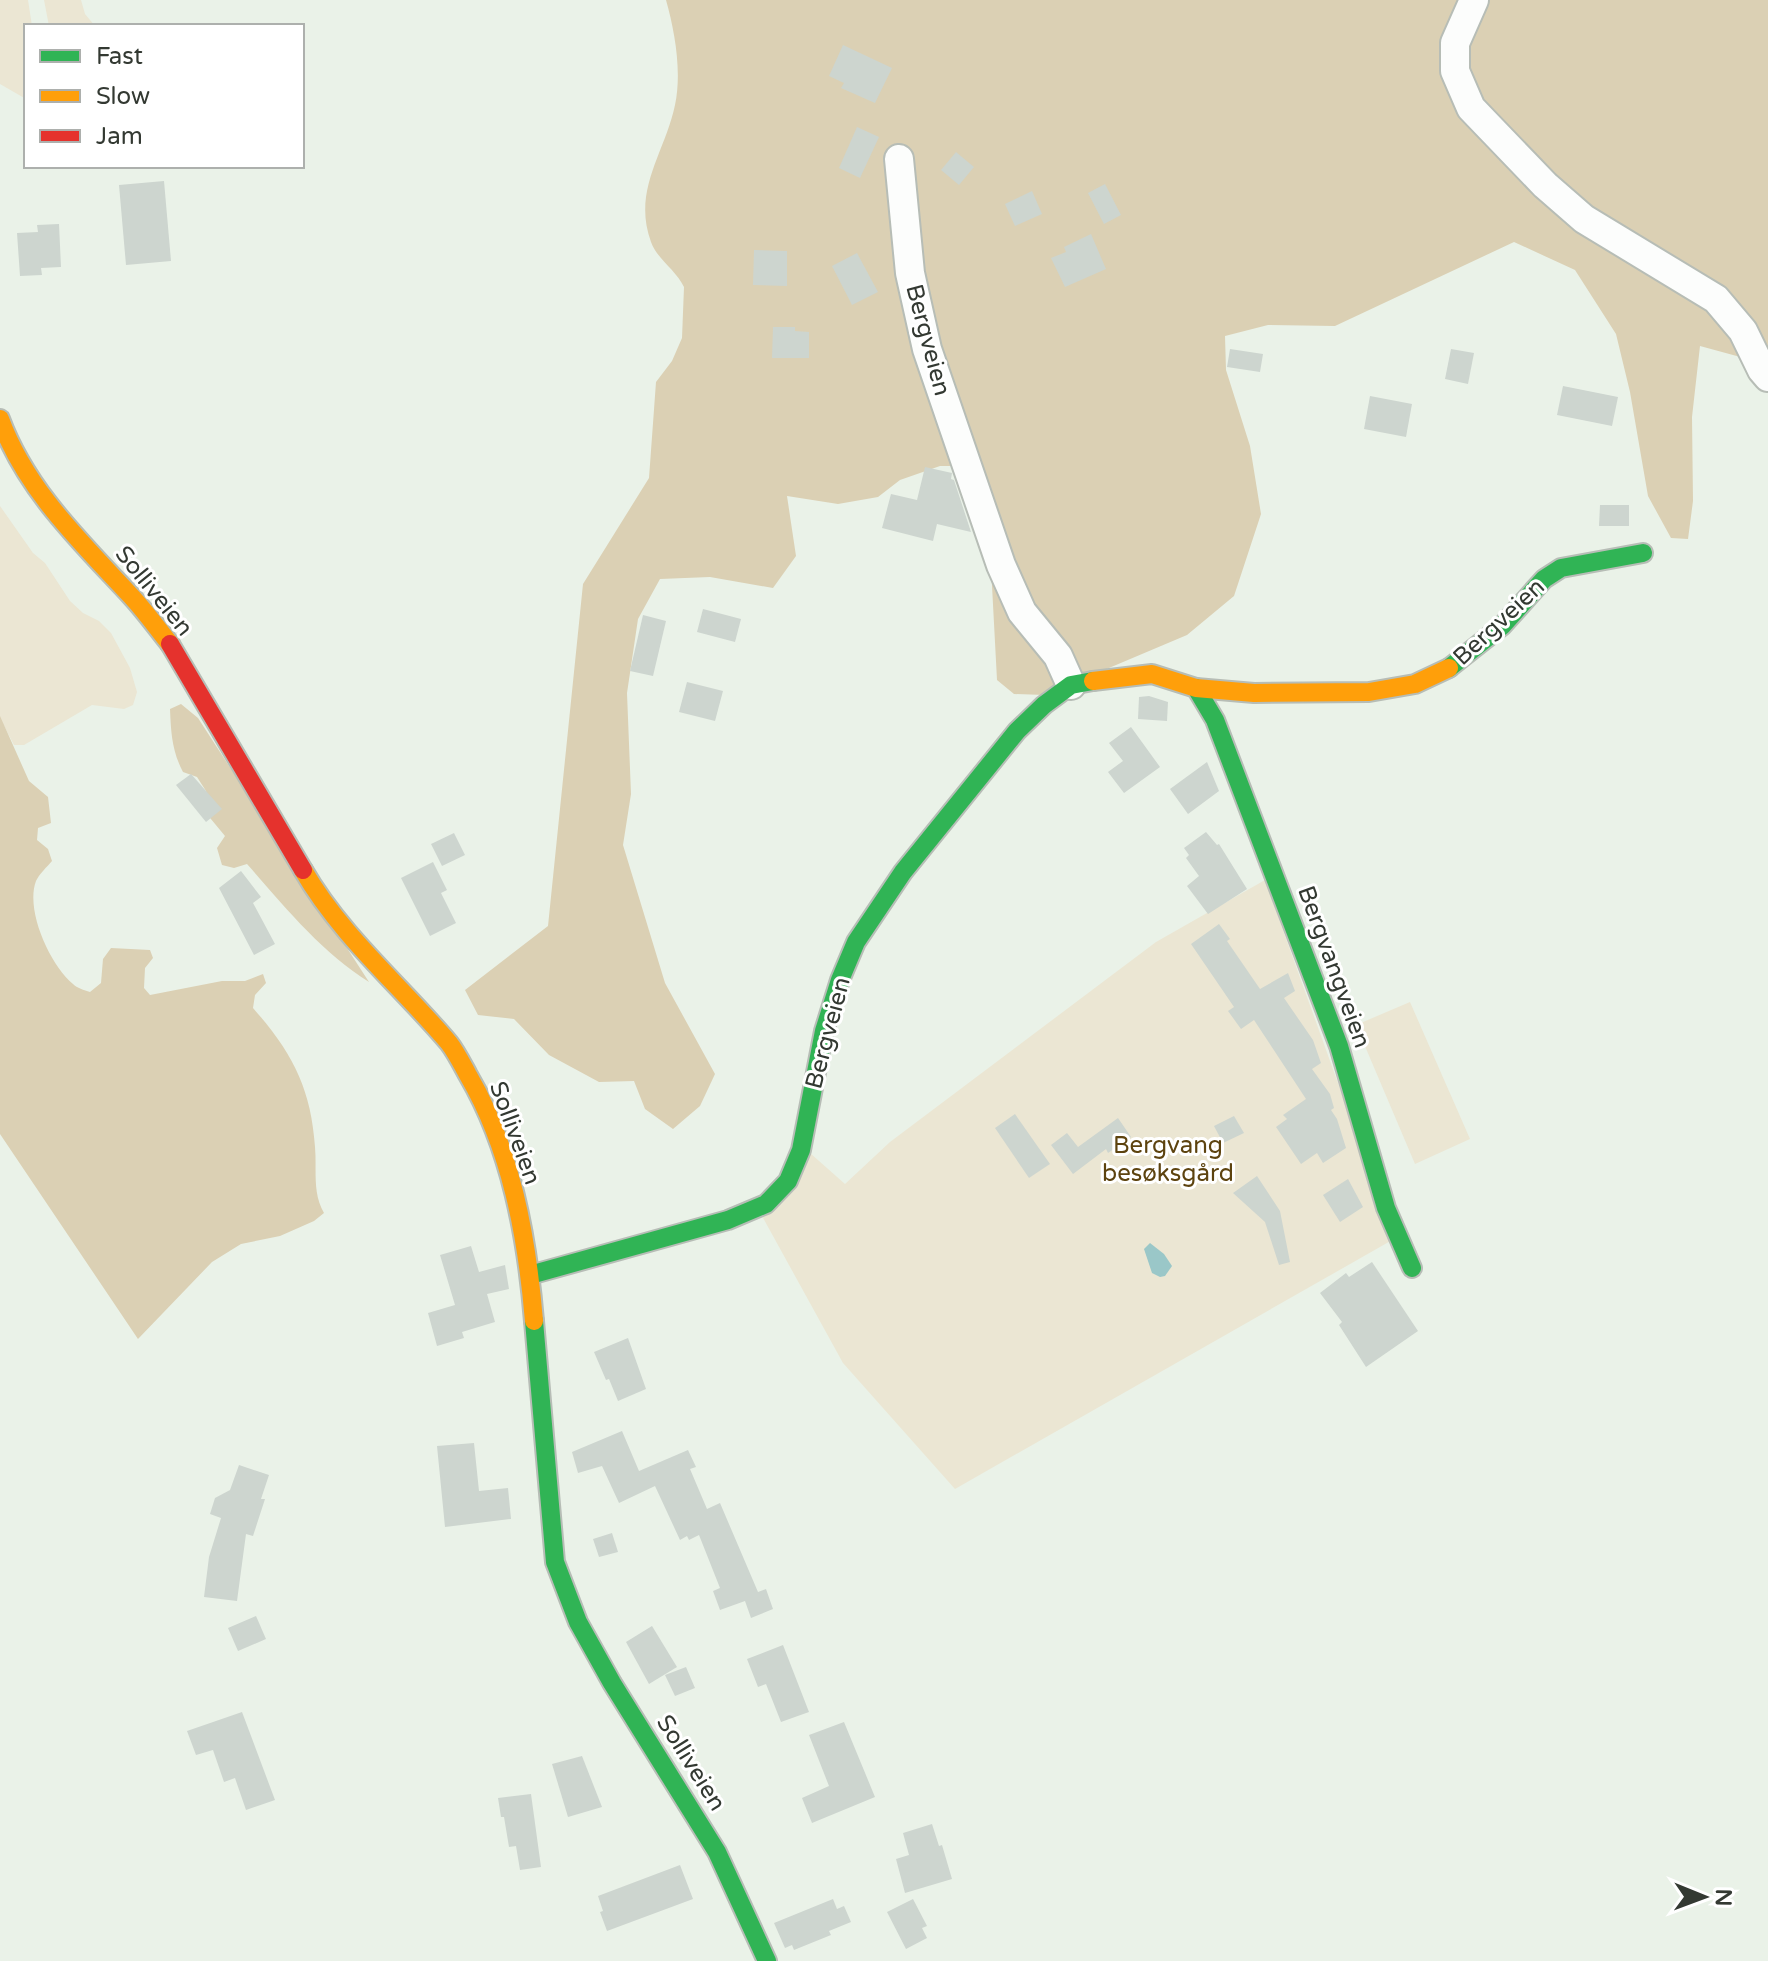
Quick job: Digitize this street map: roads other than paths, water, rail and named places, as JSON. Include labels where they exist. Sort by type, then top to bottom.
[{"type":"street","points":[[1474,0],[1455,43],[1455,71],[1471,108],[1545,185],[1584,219],[1716,299],[1743,331],[1768,377]]},
{"type":"street","name":"Bergveien","points":[[899,159],[910,273],[927,349],[1001,565],[1022,612],[1058,656],[1071,685]]},
{"type":"street","name":"Solliveien","points":[[0,419],[36,489],[170,644],[318,896],[451,1046],[482,1099],[507,1164],[530,1275],[555,1562],[578,1622],[612,1683],[717,1852],[767,1961]]},
{"type":"street","name":"Bergveien","points":[[530,1275],[728,1220],[766,1204],[788,1181],[801,1150],[824,1031],[856,942],[903,872],[1017,731],[1071,685],[1112,677],[1152,674],[1196,688],[1254,693],[1369,692],[1415,684],[1460,660],[1502,626],[1544,579],[1561,568],[1643,553]]},
{"type":"street","name":"Bergvangveien","points":[[1196,688],[1215,720],[1339,1046],[1386,1208],[1412,1268]]},
{"type":"water","points":[[1150,1243],[1164,1254],[1172,1266],[1165,1276],[1152,1273],[1144,1249]]},
{"type":"park label","name":"Bergvang besøksgård","points":[[1168,1159]]}]
